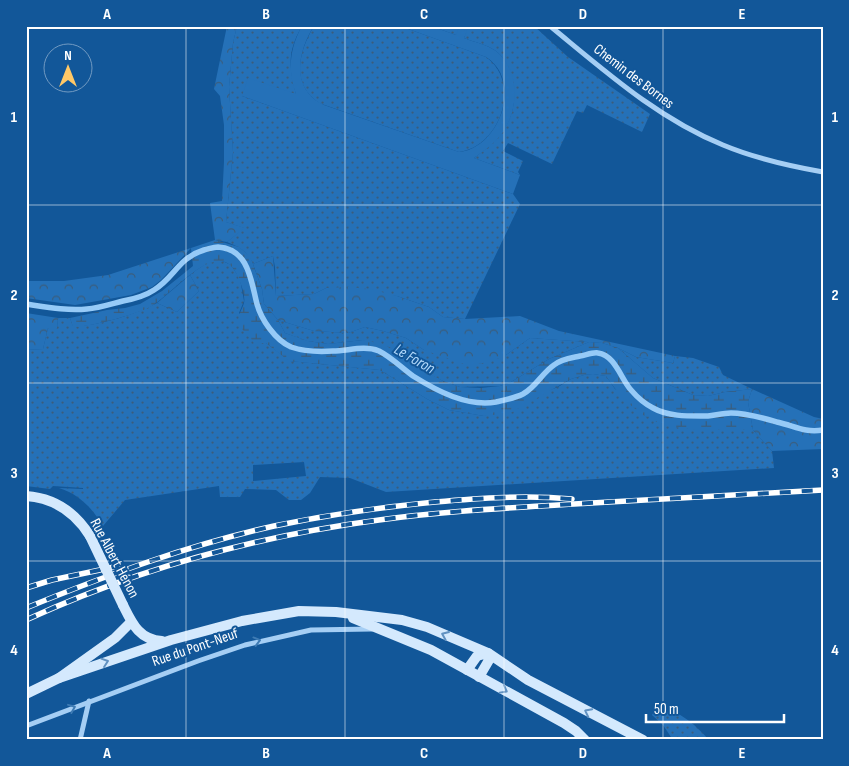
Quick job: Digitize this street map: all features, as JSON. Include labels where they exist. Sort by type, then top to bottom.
[{"type":"street","name":"Chemin des Bornes","points":[[550,26],[637,97],[676,122],[724,146],[763,158],[823,172]]},
{"type":"street","name":"Rue Albert Hénon","points":[[26,496],[42,498],[64,507],[81,523],[90,536],[132,622],[140,633],[148,638],[162,641],[171,640]]},
{"type":"street","name":"Rue du Pont-Neuf","points":[[59,678],[171,640],[249,620],[291,612],[320,611],[392,618],[414,623],[488,653],[528,680],[643,740]]},
{"type":"street","name":"Rue du Pont-Neuf","points":[[340,613],[431,650],[564,723],[585,740]]},
{"type":"street","points":[[26,694],[59,678],[115,638],[132,622]]},
{"type":"street","name":"Rue du Pont-Neuf","points":[[26,726],[198,660],[272,638],[311,630],[380,628]]},
{"type":"street","points":[[467,670],[476,656],[488,653],[489,660],[480,677]]},
{"type":"street","points":[[80,740],[89,701]]},
{"type":"green space","points":[[227,26],[237,26],[233,43],[229,87],[233,152],[226,222],[245,228],[227,242],[215,240],[210,203],[222,201],[224,125],[220,96],[214,89]]},
{"type":"green space","points":[[237,26],[302,26],[294,44],[291,59],[296,94],[242,96],[513,194],[520,204],[465,319],[443,317],[429,307],[397,296],[326,288],[314,294],[276,296],[273,256],[253,264],[243,250],[227,242],[244,228],[226,222],[233,152],[229,87],[233,43]]},
{"type":"green space","points":[[302,26],[314,26],[304,47],[300,70],[306,90],[313,98],[324,105],[459,152],[473,148],[485,139],[495,127],[502,112],[505,97],[503,81],[497,68],[486,57],[400,26],[431,26],[456,35],[459,28],[467,31],[464,38],[496,51],[504,59],[513,79],[514,101],[512,112],[500,136],[474,158],[520,175],[513,194],[242,96],[248,78],[296,94],[291,77],[291,59],[295,42]]},
{"type":"green space","points":[[314,26],[400,26],[486,57],[497,69],[503,83],[504,98],[501,113],[495,127],[485,139],[473,148],[459,152],[319,103],[304,86],[300,67],[304,46]]},
{"type":"green space","points":[[431,26],[534,26],[568,57],[650,114],[642,132],[587,105],[583,113],[577,111],[552,164],[508,143],[503,151],[523,161],[518,172],[520,175],[474,158],[501,133],[512,114],[514,90],[510,73],[506,63],[496,51],[464,38],[466,31],[456,35]]},
{"type":"green space","points":[[215,240],[239,247],[250,256],[262,289],[264,304],[278,320],[285,333],[308,341],[328,344],[363,340],[382,344],[400,352],[425,371],[443,381],[460,387],[481,388],[500,386],[511,382],[549,359],[589,342],[602,343],[618,348],[653,378],[693,395],[708,396],[752,389],[748,402],[753,430],[691,429],[660,423],[646,417],[630,405],[606,376],[593,374],[571,379],[510,413],[484,416],[449,410],[427,399],[380,370],[289,361],[266,343],[254,343],[242,330],[239,319],[244,303],[243,290],[234,270],[224,261],[202,266],[150,307],[101,323],[73,327],[70,318],[140,304],[162,291],[193,266],[191,248]]},
{"type":"green space","points":[[191,248],[161,280],[152,287],[131,295],[75,305],[26,298],[26,281],[64,281],[108,275]]},
{"type":"green space","points":[[273,256],[276,296],[314,294],[326,288],[370,289],[429,307],[443,317],[465,319],[520,316],[559,331],[675,356],[673,363],[636,357],[602,343],[530,338],[506,355],[490,362],[467,365],[424,350],[406,338],[365,327],[348,333],[314,331],[278,320],[264,304],[262,289],[253,264]]},
{"type":"green space","points":[[220,260],[231,265],[240,279],[244,301],[239,313],[266,343],[290,361],[380,370],[427,399],[449,410],[484,416],[558,387],[571,379],[593,374],[606,376],[615,389],[694,428],[753,430],[772,451],[774,468],[386,492],[350,478],[320,477],[310,493],[301,500],[289,500],[276,490],[245,489],[240,497],[220,497],[219,486],[125,500],[103,526],[85,503],[73,494],[59,488],[83,488],[53,486],[50,489],[26,486],[26,350],[43,349],[48,328],[57,328],[58,318],[70,318],[73,326],[82,326],[127,315],[157,303],[177,312],[199,291],[190,275],[204,265]],"holes":[[[304,462],[306,476],[253,481],[253,465]]]},
{"type":"green space","points":[[190,275],[199,291],[177,312],[157,303]]},
{"type":"green space","points":[[26,313],[58,318],[57,328],[48,328],[43,349],[26,350]]},
{"type":"green space","points":[[278,320],[314,331],[348,333],[365,327],[406,338],[424,350],[506,355],[530,338],[589,342],[549,359],[511,382],[500,386],[460,387],[443,381],[363,340],[328,344],[307,341],[285,333]]},
{"type":"green space","points":[[618,348],[636,357],[673,363],[675,356],[693,358],[719,367],[723,375],[752,389],[708,396],[693,395],[653,378]]},
{"type":"green space","points":[[752,389],[814,417],[823,419],[823,449],[772,451],[753,430],[748,402]]},
{"type":"green space","points":[[657,705],[686,718],[709,740],[673,740],[663,725],[652,715]]},
{"type":"waterway","name":"Le Foron","points":[[26,304],[56,308],[96,308],[143,296],[161,285],[182,263],[195,253],[218,247],[228,249],[242,260],[250,276],[262,316],[274,334],[285,344],[312,351],[373,349],[388,356],[422,382],[463,400],[485,403],[517,397],[528,391],[557,363],[566,359],[596,353],[609,358],[633,393],[659,411],[687,416],[708,416],[728,413],[743,414],[805,430],[823,430]]},
{"type":"railway","points":[[26,620],[111,585],[155,570],[243,545],[334,527],[427,514],[476,510],[823,490]]},
{"type":"railway","points":[[26,608],[148,562],[211,542],[314,518],[395,506],[469,499],[504,497],[572,499]]},
{"type":"railway","points":[[26,588],[52,580],[119,566]]}]
